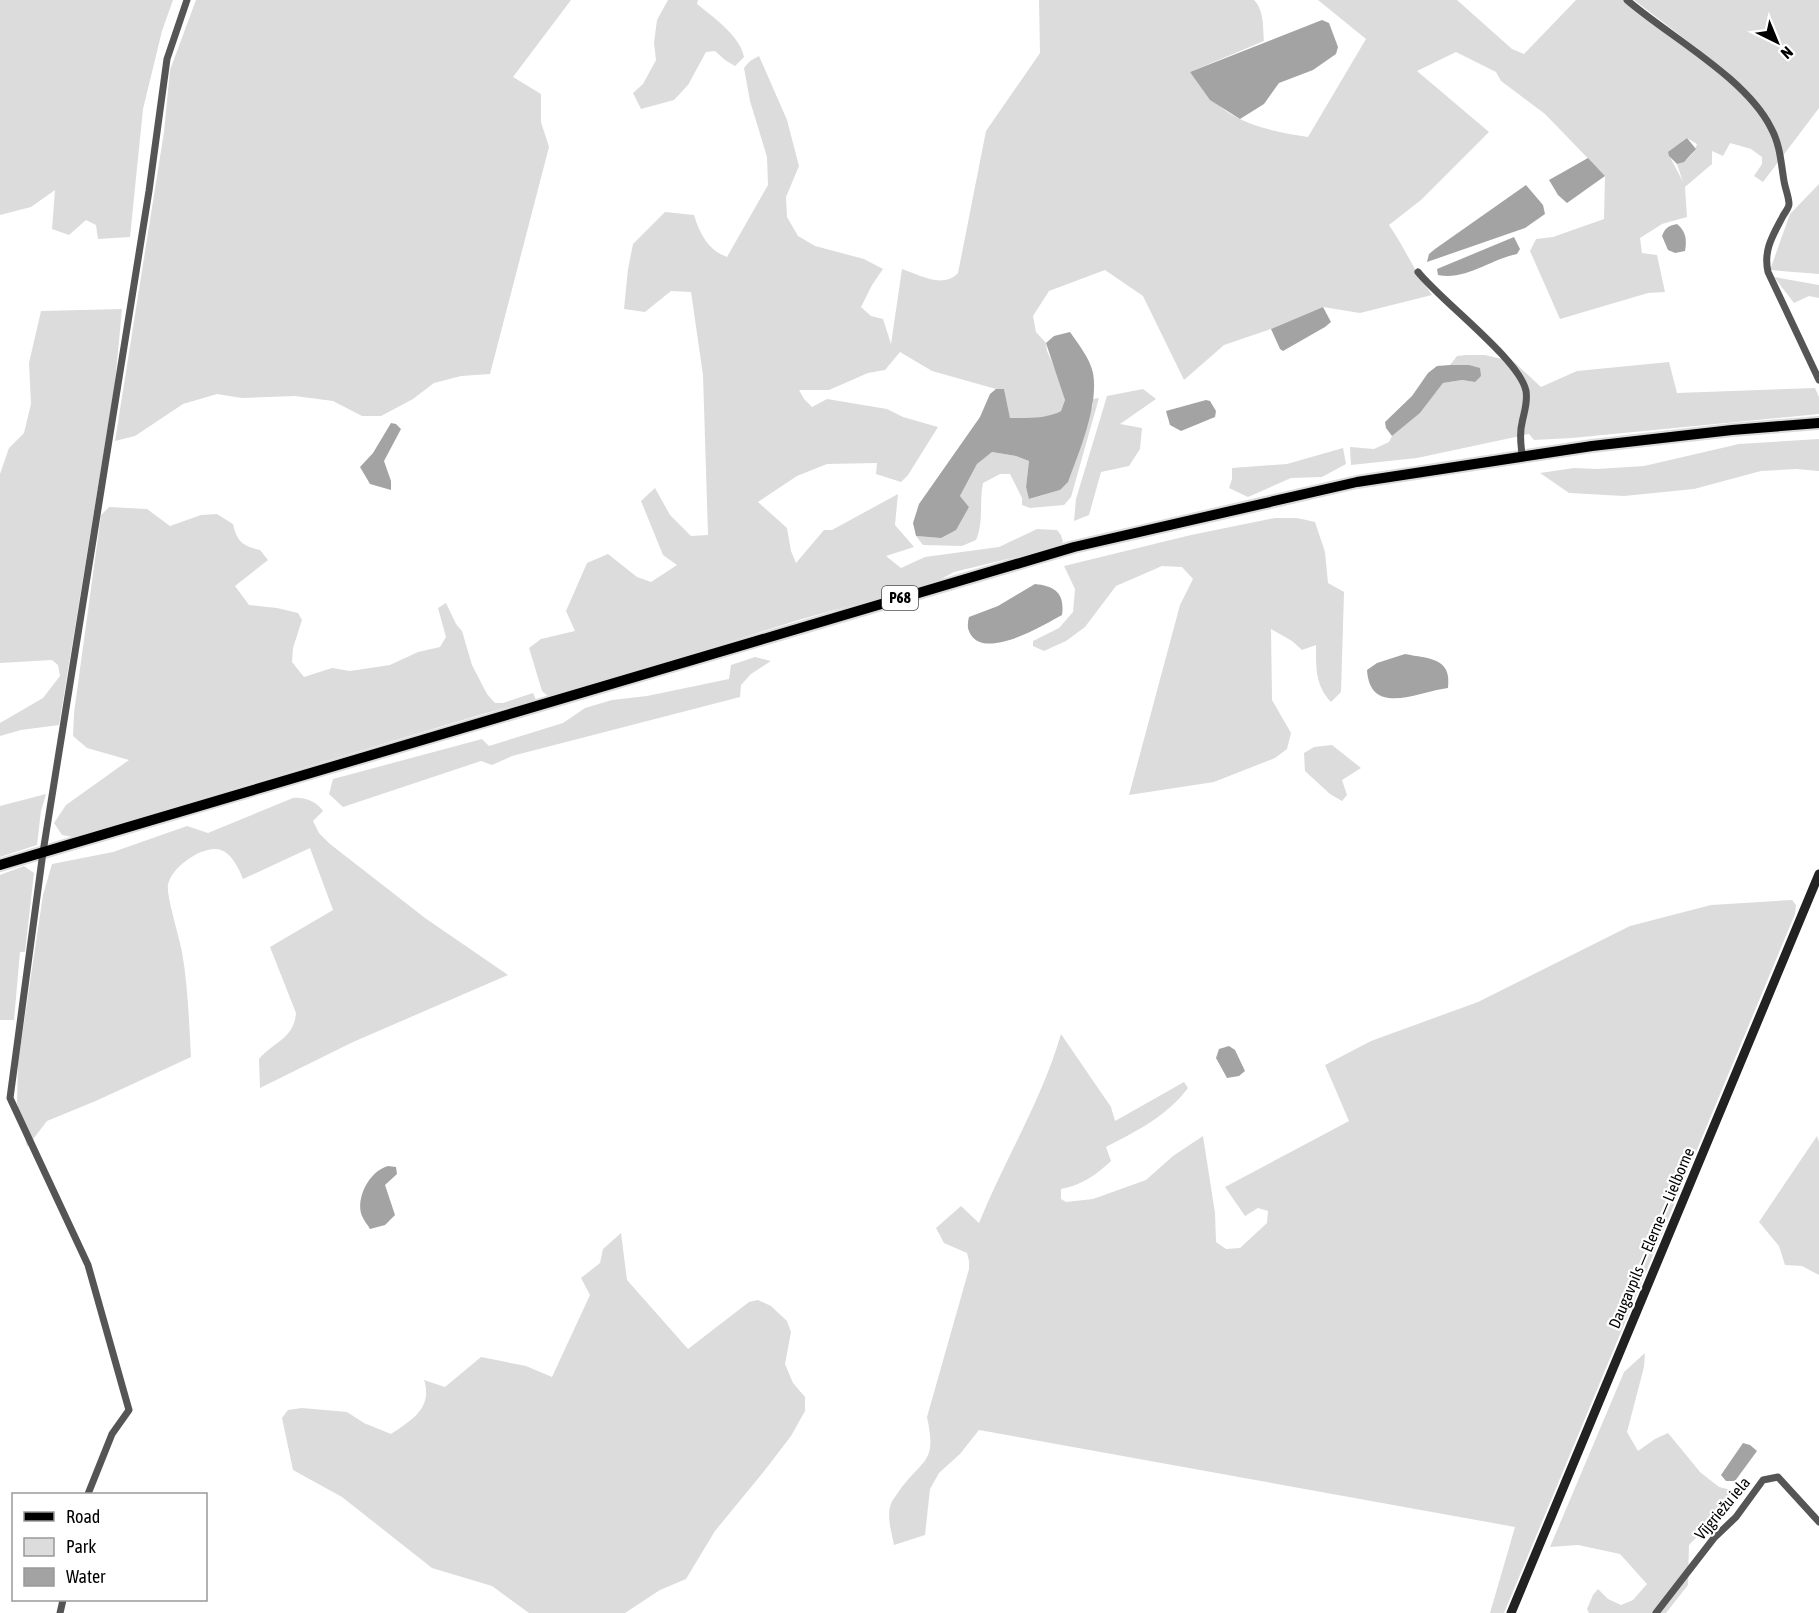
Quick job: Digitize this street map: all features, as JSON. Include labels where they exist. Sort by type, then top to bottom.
[{"type":"main road","name":"P68","points":[[0,865],[1074,547],[1357,482],[1522,455],[1686,435],[1819,423]]},
{"type":"main road","name":"Daugavpils — Elerne — Lielborne","points":[[1511,1613],[1819,874]]},
{"type":"street","points":[[88,1493],[111,1434],[129,1410],[88,1265],[10,1098],[43,852],[148,203],[167,59],[187,0]]},
{"type":"street","points":[[1627,0],[1702,56],[1745,93],[1773,129],[1789,205],[1766,251],[1766,262],[1768,272],[1819,380]]},
{"type":"street","points":[[1418,273],[1493,345],[1521,379],[1526,389],[1527,403],[1520,439],[1522,455]]},
{"type":"street","name":"Vījgriežu iela","points":[[1656,1613],[1714,1538],[1736,1517],[1763,1480],[1778,1477],[1819,1522]]},
{"type":"green space","points":[[0,0],[173,0],[162,31],[143,109],[130,237],[98,239],[96,225],[86,220],[69,235],[52,229],[55,190],[31,207],[0,215]]},
{"type":"green space","points":[[196,0],[571,0],[513,77],[541,94],[541,122],[549,147],[490,374],[461,376],[434,383],[413,399],[381,416],[362,416],[333,401],[295,396],[242,398],[217,394],[183,404],[135,436],[115,441],[164,132],[170,70]]},
{"type":"green space","points":[[668,0],[698,0],[697,4],[718,21],[738,42],[744,57],[735,66],[715,51],[706,52],[688,85],[674,100],[641,109],[633,93],[643,84],[656,60],[654,43],[657,20]]},
{"type":"green space","points":[[1039,0],[1254,0],[1261,14],[1264,41],[1190,72],[1216,103],[1235,117],[1287,134],[1308,137],[1366,39],[1318,0],[1457,0],[1512,49],[1524,54],[1576,0],[1623,0],[1699,58],[1698,49],[1634,0],[1819,0],[1819,108],[1763,182],[1754,176],[1762,164],[1762,157],[1751,149],[1730,143],[1723,156],[1712,151],[1712,164],[1685,187],[1687,217],[1662,224],[1640,238],[1642,253],[1657,255],[1665,292],[1648,293],[1560,319],[1530,251],[1536,239],[1553,237],[1604,219],[1605,176],[1545,114],[1501,81],[1496,72],[1456,52],[1417,71],[1489,132],[1421,200],[1389,225],[1432,295],[1360,313],[1323,307],[1271,329],[1224,345],[1184,380],[1143,296],[1105,270],[1049,291],[1033,316],[1036,332],[1046,343],[1065,400],[1061,411],[1053,415],[1010,419],[1004,389],[996,389],[932,371],[900,352],[885,370],[868,373],[829,390],[799,390],[812,407],[827,399],[887,409],[903,417],[938,427],[908,475],[901,482],[876,474],[877,463],[827,464],[797,476],[758,502],[787,528],[791,551],[796,563],[824,530],[832,530],[898,494],[895,525],[914,547],[886,556],[901,568],[925,557],[999,547],[1037,529],[1057,530],[1063,542],[1058,547],[954,572],[932,584],[802,619],[550,698],[542,691],[529,648],[541,639],[575,631],[566,611],[587,563],[608,554],[637,577],[651,582],[677,565],[663,555],[641,501],[655,488],[670,515],[691,536],[708,535],[703,375],[691,292],[671,291],[645,312],[624,309],[633,244],[665,212],[694,215],[699,229],[710,246],[727,257],[768,185],[767,157],[750,101],[744,68],[759,56],[787,120],[799,166],[786,197],[787,217],[798,236],[815,246],[864,259],[883,269],[861,307],[871,316],[883,319],[891,344],[902,269],[938,280],[952,278],[958,273],[986,131],[1040,53]],"holes":[[[1687,138],[1697,144],[1690,157],[1677,164],[1683,182],[1668,153]]]},
{"type":"green space","points":[[1819,184],[1819,274],[1770,270],[1790,214]]},
{"type":"green space","points":[[1774,277],[1819,285],[1819,298],[1809,296],[1794,303]]},
{"type":"green space","points":[[122,309],[115,383],[59,725],[21,730],[0,736],[0,723],[43,698],[60,676],[58,665],[52,660],[0,663],[0,474],[9,448],[24,433],[31,404],[29,363],[41,311]]},
{"type":"green space","points":[[1485,355],[1514,362],[1541,387],[1577,371],[1669,362],[1677,393],[1815,388],[1819,397],[1819,414],[1572,438],[1534,440],[1529,434],[1417,458],[1351,465],[1350,447],[1374,449],[1389,442],[1392,436],[1420,413],[1443,383],[1462,380],[1475,382],[1469,365],[1450,365],[1457,356]]},
{"type":"green space","points":[[1143,389],[1156,399],[1120,424],[1142,428],[1140,449],[1129,466],[1101,472],[1089,515],[1074,521],[1076,499],[1107,396]]},
{"type":"green space","points":[[1099,398],[1071,497],[1064,505],[1030,508],[1022,505],[1022,498],[1010,474],[1000,474],[983,483],[980,526],[976,540],[962,546],[923,545],[916,536],[941,538],[969,507],[960,496],[977,464],[992,452],[1029,461],[1026,487],[1030,499],[1060,490],[1093,405],[1093,399]]},
{"type":"green space","points":[[1819,439],[1819,471],[1796,469],[1761,471],[1694,489],[1624,496],[1569,493],[1540,473],[1574,468],[1644,466],[1739,444]]},
{"type":"green space","points":[[1343,448],[1346,464],[1322,477],[1291,478],[1248,497],[1229,488],[1232,468],[1287,464]]},
{"type":"green space","points":[[109,507],[147,509],[170,526],[201,515],[217,514],[233,524],[242,542],[260,550],[268,560],[235,586],[249,605],[298,613],[302,620],[293,648],[292,662],[304,677],[332,668],[350,671],[390,665],[418,652],[440,647],[446,637],[438,608],[446,603],[462,631],[472,665],[487,694],[495,703],[503,703],[533,693],[536,700],[73,837],[62,835],[54,823],[66,805],[129,760],[87,748],[73,736],[74,713],[101,515]]},
{"type":"green space","points":[[1275,518],[1297,518],[1315,522],[1325,552],[1328,583],[1344,592],[1341,692],[1331,702],[1322,689],[1317,668],[1316,645],[1302,650],[1292,641],[1271,629],[1272,700],[1291,733],[1287,749],[1275,758],[1214,782],[1129,795],[1180,605],[1193,579],[1182,567],[1162,566],[1116,586],[1085,627],[1066,641],[1044,651],[1033,646],[1033,641],[1059,628],[1073,612],[1075,589],[1064,566],[1191,535]]},
{"type":"green space","points":[[755,657],[771,661],[751,674],[741,685],[740,697],[512,756],[492,765],[481,761],[343,807],[329,794],[333,779],[482,739],[489,746],[563,723],[585,708],[612,700],[647,696],[729,679],[731,665]]},
{"type":"green space","points":[[1332,745],[1361,768],[1342,780],[1347,795],[1342,801],[1330,794],[1305,771],[1304,753],[1314,747]]},
{"type":"green space","points":[[46,794],[41,811],[37,845],[0,857],[0,806]]},
{"type":"green space","points":[[293,798],[310,800],[323,811],[313,821],[319,833],[330,844],[425,918],[508,975],[353,1042],[260,1088],[259,1059],[287,1034],[296,1013],[270,947],[333,910],[310,848],[243,879],[229,855],[221,850],[206,850],[182,864],[170,878],[168,885],[184,965],[191,1057],[47,1121],[27,1147],[17,1103],[18,1063],[43,895],[52,864],[113,852],[187,826],[208,833]]},
{"type":"green space","points":[[24,866],[34,873],[25,952],[20,952],[14,1020],[0,1020],[0,875]]},
{"type":"green space","points":[[1792,900],[1796,905],[1795,914],[1504,1613],[1490,1613],[1515,1527],[979,1430],[960,1454],[939,1473],[930,1489],[925,1535],[894,1545],[889,1512],[892,1501],[926,1459],[929,1452],[930,1432],[927,1417],[969,1269],[967,1253],[944,1243],[936,1228],[961,1206],[979,1223],[1034,1106],[1061,1034],[1111,1107],[1115,1121],[1184,1082],[1188,1088],[1161,1115],[1106,1147],[1111,1161],[1088,1179],[1061,1189],[1061,1199],[1066,1202],[1093,1199],[1146,1180],[1173,1156],[1203,1136],[1215,1213],[1216,1242],[1226,1249],[1240,1248],[1267,1223],[1268,1211],[1258,1208],[1245,1216],[1225,1187],[1349,1121],[1325,1065],[1371,1041],[1478,1002],[1630,926],[1711,905]]},
{"type":"green space","points":[[1817,1136],[1819,1142],[1819,1275],[1802,1266],[1785,1265],[1779,1246],[1759,1222]]},
{"type":"green space","points":[[621,1233],[627,1280],[688,1349],[749,1302],[758,1300],[771,1306],[787,1321],[791,1332],[785,1364],[793,1383],[805,1397],[805,1411],[791,1436],[715,1531],[686,1579],[660,1590],[625,1613],[529,1613],[492,1586],[432,1568],[342,1497],[293,1470],[282,1418],[288,1410],[302,1408],[347,1412],[364,1423],[391,1434],[413,1418],[423,1406],[426,1398],[424,1380],[445,1387],[481,1357],[526,1366],[552,1377],[590,1295],[581,1278],[600,1263],[603,1249]]},
{"type":"green space","points":[[1645,1353],[1644,1367],[1627,1432],[1638,1451],[1668,1433],[1700,1472],[1719,1487],[1740,1492],[1689,1545],[1688,1585],[1666,1613],[1589,1613],[1587,1609],[1598,1589],[1608,1599],[1621,1605],[1633,1600],[1647,1584],[1620,1554],[1578,1545],[1550,1547],[1624,1372]]},
{"type":"water","points":[[1322,20],[1329,23],[1338,47],[1336,54],[1313,70],[1279,83],[1264,104],[1240,119],[1210,100],[1190,72]]},
{"type":"water","points":[[1687,138],[1696,149],[1684,162],[1677,164],[1668,152]]},
{"type":"water","points":[[1588,158],[1605,176],[1567,203],[1558,195],[1549,180]]},
{"type":"water","points":[[1526,185],[1543,205],[1545,214],[1525,228],[1427,262],[1429,254],[1435,249]]},
{"type":"water","points":[[1677,224],[1684,233],[1686,247],[1685,251],[1675,253],[1668,250],[1662,236],[1667,228]]},
{"type":"water","points":[[1514,237],[1520,249],[1517,254],[1458,275],[1438,275],[1437,269]]},
{"type":"water","points":[[1323,307],[1331,322],[1283,351],[1280,349],[1271,329]]},
{"type":"water","points":[[1070,332],[1089,362],[1094,386],[1091,414],[1068,482],[1060,490],[1029,499],[1026,487],[1029,461],[992,452],[977,464],[960,496],[969,507],[956,530],[941,538],[916,536],[913,523],[919,504],[980,417],[990,394],[996,389],[1004,389],[1010,418],[1043,417],[1061,411],[1065,400],[1046,343],[1054,336]]},
{"type":"water","points":[[1469,365],[1480,368],[1481,376],[1475,382],[1462,380],[1443,383],[1420,413],[1392,436],[1385,422],[1412,396],[1428,373],[1437,366]]},
{"type":"water","points":[[1206,400],[1210,401],[1216,411],[1215,417],[1181,431],[1170,425],[1166,411]]},
{"type":"water","points":[[391,423],[401,429],[384,461],[391,481],[391,490],[370,484],[360,467],[373,453]]},
{"type":"water","points":[[1035,584],[1057,592],[1062,601],[1062,615],[1013,639],[999,643],[976,640],[968,629],[969,617],[998,606]]},
{"type":"water","points":[[1405,654],[1437,661],[1446,670],[1448,688],[1398,698],[1387,698],[1377,693],[1370,685],[1367,670],[1377,663]]},
{"type":"water","points":[[1229,1046],[1235,1050],[1245,1071],[1239,1076],[1227,1078],[1216,1058],[1219,1049]]},
{"type":"water","points":[[388,1166],[396,1167],[397,1174],[385,1185],[395,1215],[385,1225],[370,1229],[360,1209],[362,1194],[365,1186],[375,1174]]},
{"type":"water","points":[[1743,1443],[1757,1451],[1735,1481],[1726,1481],[1721,1475]]}]
